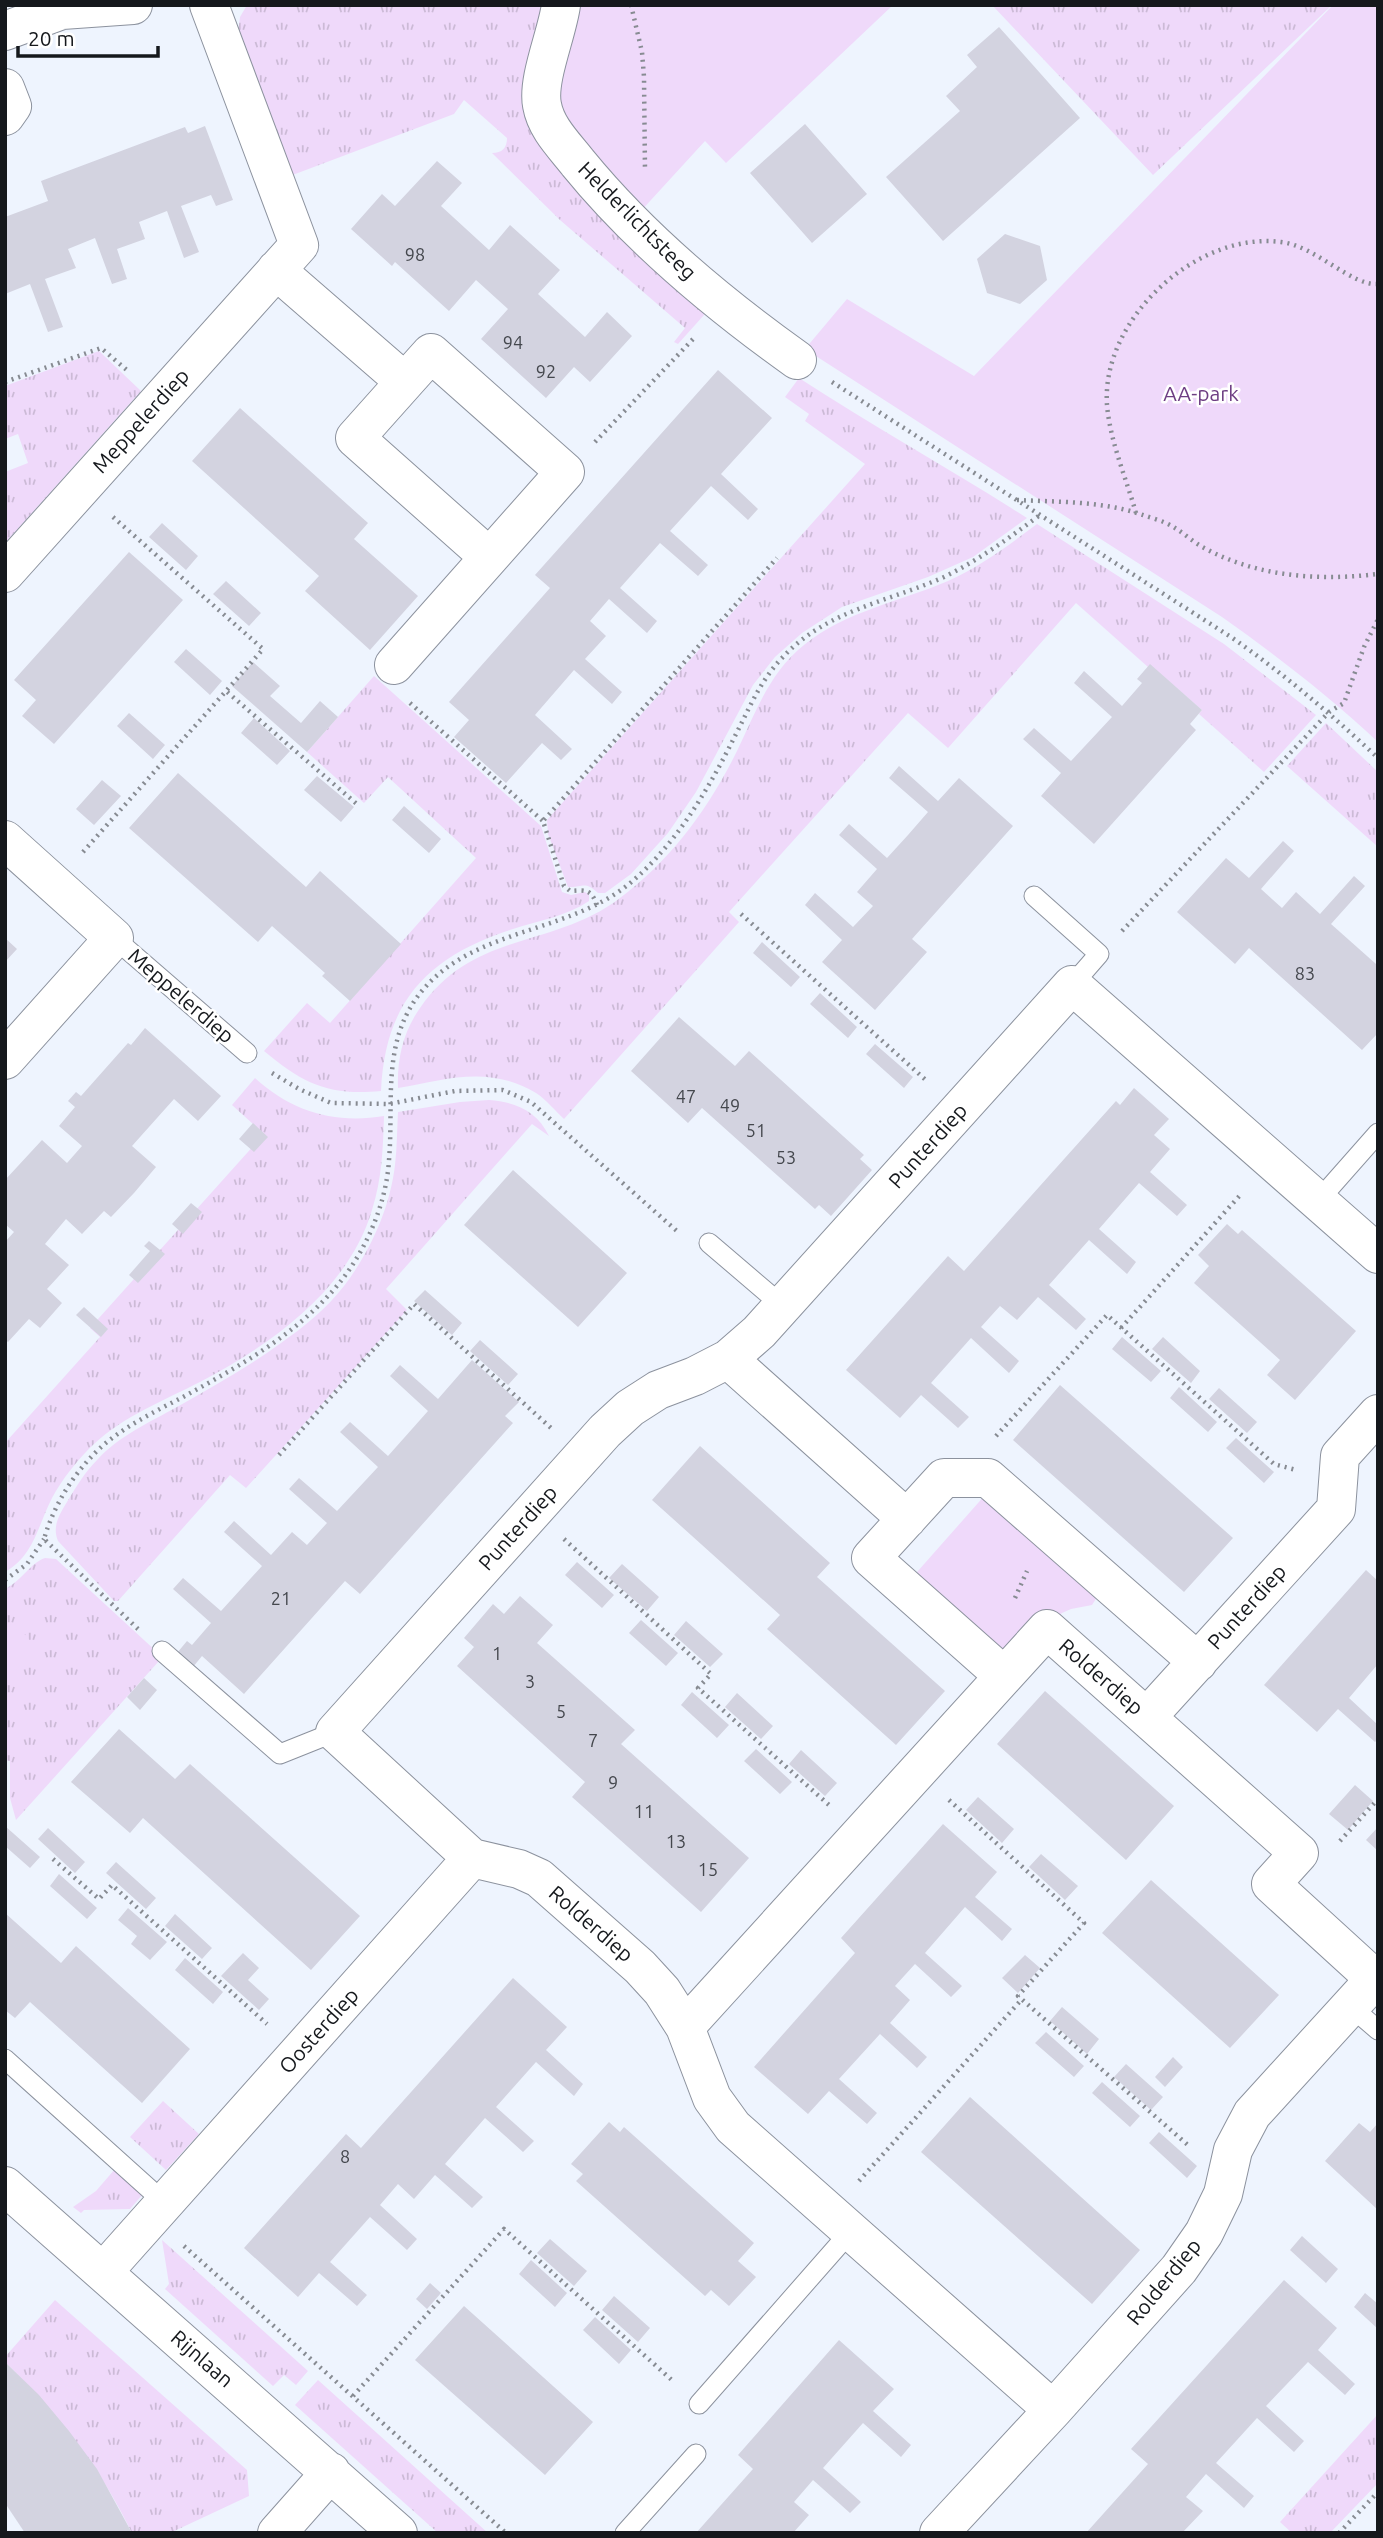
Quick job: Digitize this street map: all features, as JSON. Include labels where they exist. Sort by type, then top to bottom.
[{"type":"street","points":[[5,31],[62,10],[133,5]]},
{"type":"street","name":"Meppelerdiep","points":[[5,573],[299,246],[209,5]]},
{"type":"street","name":"Helderlichtsteeg","points":[[561,5],[542,87],[541,102],[546,120],[601,191],[668,258],[797,360]]},
{"type":"street","points":[[5,88],[12,106],[5,116]]},
{"type":"street","points":[[276,270],[405,382]]},
{"type":"street","points":[[394,665],[565,472],[431,353],[355,438],[489,557]]},
{"type":"street","name":"Meppelerdiep","points":[[5,840],[114,938],[5,1060]]},
{"type":"street","points":[[1072,985],[1378,1254]]},
{"type":"street","name":"Punterdiep","points":[[335,1732],[629,1408],[659,1390],[728,1359],[784,1307],[1072,985]]},
{"type":"street","points":[[728,1359],[907,1518]]},
{"type":"street","name":"Punterdiep","points":[[1147,1717],[1336,1509],[1340,1456],[1378,1414]]},
{"type":"street","points":[[957,1478],[944,1478],[871,1558],[1004,1676]]},
{"type":"street","name":"Punterdiep","points":[[957,1478],[988,1478],[1198,1661]]},
{"type":"street","name":"Rolderdiep","points":[[685,2027],[1047,1629],[1299,1853],[1271,1884],[1375,1979],[1252,2114],[1233,2150],[1223,2194],[1204,2233],[1179,2269],[939,2533]]},
{"type":"street","points":[[335,1732],[472,1858]]},
{"type":"street","name":"Rolderdiep","points":[[472,1858],[519,1868],[539,1878],[640,1967],[662,1991],[685,2027],[712,2098],[733,2127],[1053,2410]]},
{"type":"street","name":"Oosterdiep","points":[[103,2272],[472,1858]]},
{"type":"street","name":"Rijnlaan","points":[[5,2186],[398,2533]]},
{"type":"street","points":[[277,2533],[331,2472]]},
{"type":"lane","points":[[1034,896],[1100,954]]},
{"type":"lane","name":"Meppelerdiep","points":[[114,938],[247,1053]]},
{"type":"lane","name":"Punterdiep","points":[[1072,985],[1100,954]]},
{"type":"lane","points":[[1318,1201],[1378,1133]]},
{"type":"lane","points":[[709,1243],[784,1307]]},
{"type":"lane","name":"Punterdiep","points":[[162,1651],[279,1754],[335,1732]]},
{"type":"lane","points":[[1350,2006],[1378,2030]]},
{"type":"lane","points":[[5,2059],[159,2210]]},
{"type":"lane","points":[[699,2404],[840,2222]]},
{"type":"lane","points":[[625,2533],[696,2454]]},
{"type":"path","points":[[631,5],[642,52],[644,77],[645,235]]},
{"type":"path","points":[[1136,513],[1110,425],[1108,383],[1120,340],[1139,312],[1160,290],[1187,267],[1208,255],[1242,242],[1262,240],[1285,242],[1307,249],[1354,278],[1378,285]]},
{"type":"path","points":[[565,472],[655,381],[724,304]]},
{"type":"path","points":[[5,382],[101,348],[160,399]]},
{"type":"path","points":[[797,360],[1231,637],[1329,712],[1378,758]]},
{"type":"path","points":[[54,884],[263,649],[81,488]]},
{"type":"path","points":[[1017,500],[1093,504],[1136,513],[1173,526],[1185,536],[1243,565],[1276,573],[1315,577],[1378,574]]},
{"type":"path","points":[[5,1580],[27,1564],[44,1539],[61,1498],[100,1448],[134,1423],[218,1377],[285,1334],[339,1283],[367,1240],[385,1186],[390,1152],[391,1064],[399,1028],[421,992],[454,961],[597,905],[628,885],[653,862],[673,839],[719,768],[752,699],[782,657],[804,637],[848,611],[910,591],[973,562],[1040,515]]},
{"type":"path","points":[[543,821],[777,558]]},
{"type":"path","points":[[1100,954],[1329,712],[1345,703],[1364,647],[1378,618]]},
{"type":"path","points":[[394,665],[390,686],[543,821],[564,887],[570,891],[582,888],[587,890],[593,895],[597,905]]},
{"type":"path","points":[[226,691],[358,805]]},
{"type":"path","points":[[741,914],[959,1111]]},
{"type":"path","points":[[247,1053],[272,1073],[331,1103],[389,1104],[456,1091],[503,1090],[531,1102],[680,1234],[709,1243]]},
{"type":"path","points":[[1121,1328],[1271,1161]]},
{"type":"path","points":[[279,1455],[414,1304],[583,1457]]},
{"type":"path","points":[[957,1478],[1107,1315],[1274,1464],[1338,1481]]},
{"type":"path","points":[[533,1511],[711,1674],[698,1688],[860,1834]]},
{"type":"path","points":[[44,1539],[162,1651]]},
{"type":"path","points":[[917,1772],[1084,1923],[1018,1996],[1226,2179]]},
{"type":"path","points":[[1299,1853],[1329,1853],[1378,1799]]},
{"type":"path","points":[[53,1859],[99,1899],[112,1885],[299,2053]]},
{"type":"path","points":[[840,2222],[1021,1999]]},
{"type":"path","points":[[159,2210],[353,2396],[506,2533]]},
{"type":"path","points":[[353,2396],[504,2229],[699,2404]]},
{"type":"path","points":[[1339,2533],[1378,2493]]},
{"type":"green space","points":[[247,5],[547,5],[538,47],[702,305],[704,315],[678,344],[674,342],[685,328],[560,220],[492,153],[503,149],[507,138],[464,100],[454,114],[290,176],[238,32],[240,17]]},
{"type":"green space","points":[[577,5],[893,5],[726,163],[705,141],[640,212],[560,118],[557,80]]},
{"type":"green space","points":[[992,5],[1332,5],[1153,175]]},
{"type":"green space","name":"AA-park","points":[[1333,5],[1378,5],[1378,742],[1302,677],[1222,617],[805,349],[847,299],[974,376]]},
{"type":"green space","points":[[99,351],[141,391],[5,543],[5,472],[28,463],[18,434],[5,439],[5,386]]},
{"type":"green space","points":[[799,378],[1027,518],[973,557],[928,577],[842,607],[802,633],[775,657],[753,685],[696,792],[668,833],[631,874],[605,893],[598,893],[586,886],[568,887],[548,834],[547,820],[865,464],[805,421],[809,414],[785,397]]},
{"type":"green space","points":[[1037,524],[1224,644],[1316,715],[1264,772],[1199,714],[1202,710],[1150,665],[1148,667],[1076,603],[948,748],[908,713],[729,912],[739,922],[564,1119],[536,1093],[502,1079],[451,1078],[398,1088],[400,1056],[405,1036],[420,1008],[441,983],[465,965],[489,952],[568,926],[594,914],[639,883],[672,850],[714,793],[772,681],[804,645],[820,633],[855,615],[960,575],[994,555]]},
{"type":"green space","points":[[374,676],[541,826],[562,892],[571,895],[585,892],[589,895],[589,901],[562,914],[483,940],[435,968],[417,986],[402,1007],[384,1059],[381,1091],[347,1092],[305,1079],[264,1051],[307,1003],[330,1023],[476,858],[388,777],[364,803],[307,752]]},
{"type":"green space","points":[[1326,723],[1378,772],[1378,847],[1287,766]]},
{"type":"green space","points":[[255,1078],[284,1099],[315,1113],[348,1118],[384,1116],[378,1187],[361,1239],[345,1266],[325,1290],[279,1333],[227,1367],[131,1417],[94,1444],[71,1469],[56,1491],[29,1549],[5,1572],[5,1443],[100,1337],[90,1328],[264,1134],[232,1105]]},
{"type":"green space","points":[[489,1100],[525,1109],[538,1120],[549,1136],[532,1124],[386,1289],[407,1310],[246,1488],[230,1475],[118,1601],[114,1601],[56,1536],[59,1516],[85,1474],[115,1443],[268,1352],[307,1324],[337,1294],[362,1259],[384,1213],[395,1165],[398,1112]]},
{"type":"green space","points":[[986,1494],[1099,1594],[1092,1605],[1062,1613],[999,1660],[910,1580]]},
{"type":"green space","points":[[45,1558],[56,1559],[157,1652],[159,1661],[16,1820],[10,1798],[10,1761],[5,1760],[5,1589]]},
{"type":"green space","points":[[5,1621],[27,1636],[30,1642],[20,1667],[15,1670],[5,1667]]},
{"type":"green space","points":[[163,2101],[199,2134],[166,2170],[130,2137]]},
{"type":"green space","points":[[115,2169],[143,2194],[130,2209],[84,2210],[81,2213],[73,2207],[96,2191]]},
{"type":"green space","points":[[162,2240],[308,2371],[296,2385],[284,2375],[273,2386],[165,2289],[169,2284]]},
{"type":"green space","points":[[55,2300],[247,2470],[249,2496],[170,2533],[132,2533],[106,2486],[76,2442],[5,2362],[5,2357]]},
{"type":"green space","points":[[318,2380],[488,2533],[438,2533],[295,2405]]},
{"type":"green space","points":[[1378,2414],[1378,2483],[1330,2533],[1292,2533],[1280,2522]]},
{"type":"building","points":[[999,27],[1080,118],[943,241],[886,177],[960,111],[946,96],[977,67],[967,55]]},
{"type":"building","points":[[805,124],[867,194],[812,243],[750,173]]},
{"type":"building","points":[[205,126],[233,200],[216,206],[211,195],[181,206],[199,252],[184,258],[167,211],[139,222],[145,239],[117,249],[127,279],[112,284],[95,238],[68,249],[76,268],[45,279],[63,327],[48,332],[30,284],[5,294],[5,217],[48,201],[41,181],[185,127],[188,133]]},
{"type":"building","points":[[437,161],[462,183],[441,206],[489,250],[510,225],[560,270],[538,294],[585,337],[607,312],[632,336],[590,382],[574,367],[546,398],[481,339],[508,309],[476,280],[449,311],[395,262],[392,266],[351,229],[382,194],[395,206]]},
{"type":"building","points":[[1005,234],[1040,246],[1047,280],[1020,304],[987,293],[977,259]]},
{"type":"building","points":[[718,370],[772,418],[721,474],[758,509],[748,520],[711,486],[670,531],[708,565],[698,576],[660,543],[620,588],[657,621],[647,633],[609,599],[590,621],[606,636],[585,659],[622,692],[612,704],[574,670],[535,715],[572,749],[561,760],[542,743],[506,783],[454,737],[469,720],[449,702],[550,588],[535,575]]},
{"type":"building","points":[[240,408],[368,523],[354,539],[418,596],[370,650],[305,591],[319,576],[192,461]]},
{"type":"building","points":[[162,523],[198,556],[186,570],[149,537]]},
{"type":"building","points":[[129,552],[183,600],[54,744],[22,716],[36,700],[14,680]]},
{"type":"building","points":[[226,581],[261,613],[249,626],[213,594]]},
{"type":"building","points":[[186,649],[222,681],[210,695],[174,662]]},
{"type":"building","points":[[253,662],[280,686],[270,696],[301,723],[320,701],[338,717],[307,752],[232,686]]},
{"type":"building","points":[[1150,664],[1202,710],[1190,724],[1196,730],[1094,844],[1041,796],[1061,773],[1023,739],[1034,728],[1071,761],[1112,717],[1074,683],[1084,671],[1122,706],[1142,683],[1137,679]]},
{"type":"building","points":[[129,713],[165,745],[153,759],[117,726]]},
{"type":"building","points":[[254,718],[290,751],[277,765],[241,733]]},
{"type":"building","points":[[899,766],[938,801],[959,778],[1013,826],[912,939],[927,952],[875,1010],[822,962],[842,940],[805,905],[815,893],[853,927],[873,906],[857,892],[877,869],[839,835],[849,824],[887,858],[928,812],[889,778]]},
{"type":"building","points":[[178,773],[306,887],[320,871],[401,944],[350,1001],[322,976],[325,973],[272,926],[258,942],[129,828]]},
{"type":"building","points":[[317,776],[354,807],[341,822],[304,790]]},
{"type":"building","points":[[102,780],[121,796],[94,825],[76,809]]},
{"type":"building","points":[[404,806],[441,839],[429,853],[392,820]]},
{"type":"building","points":[[1283,841],[1294,851],[1261,889],[1282,908],[1296,892],[1320,914],[1354,876],[1365,886],[1331,924],[1376,964],[1378,962],[1378,1033],[1362,1050],[1249,948],[1235,964],[1177,912],[1226,858],[1249,878]]},
{"type":"building","points":[[5,938],[17,949],[5,962]]},
{"type":"building","points":[[762,942],[800,977],[791,987],[753,953]]},
{"type":"building","points":[[820,993],[857,1027],[848,1038],[810,1004]]},
{"type":"building","points":[[679,1017],[735,1066],[749,1051],[864,1155],[860,1159],[872,1170],[831,1216],[819,1205],[815,1209],[702,1108],[688,1123],[631,1071]]},
{"type":"building","points":[[145,1028],[221,1096],[198,1121],[174,1099],[132,1146],[156,1167],[134,1193],[111,1217],[104,1211],[82,1234],[66,1219],[45,1244],[69,1265],[47,1289],[62,1303],[40,1328],[29,1319],[8,1342],[5,1340],[5,1242],[14,1232],[5,1224],[5,1180],[42,1140],[67,1163],[82,1146],[59,1126],[75,1107],[68,1101],[76,1092],[81,1096]]},
{"type":"building","points":[[875,1044],[913,1077],[904,1088],[866,1054]]},
{"type":"building","points":[[1134,1088],[1169,1119],[1154,1135],[1170,1149],[1150,1172],[1187,1205],[1177,1216],[1139,1183],[1099,1229],[1136,1262],[1127,1274],[1089,1240],[1049,1285],[1086,1319],[1076,1330],[1038,1297],[1017,1320],[1000,1306],[981,1327],[1019,1361],[1009,1373],[971,1338],[931,1383],[969,1417],[958,1428],[921,1395],[900,1418],[846,1370],[948,1256],[964,1271],[1116,1101],[1120,1105]]},
{"type":"building","points":[[253,1123],[268,1137],[254,1152],[239,1139]]},
{"type":"building","points":[[513,1170],[627,1273],[578,1327],[464,1225]]},
{"type":"building","points":[[191,1203],[202,1212],[183,1234],[172,1224]]},
{"type":"building","points":[[1227,1224],[1238,1234],[1242,1230],[1356,1331],[1295,1400],[1267,1375],[1280,1360],[1194,1283],[1209,1266],[1198,1255]]},
{"type":"building","points":[[149,1241],[165,1254],[138,1283],[129,1275],[150,1251],[144,1246]]},
{"type":"building","points":[[425,1290],[462,1323],[452,1335],[414,1301]]},
{"type":"building","points":[[84,1307],[108,1329],[101,1337],[76,1315]]},
{"type":"building","points":[[1122,1337],[1161,1371],[1151,1382],[1112,1349]]},
{"type":"building","points":[[1163,1337],[1200,1371],[1191,1383],[1152,1349]]},
{"type":"building","points":[[480,1340],[518,1374],[508,1385],[470,1351]]},
{"type":"building","points":[[472,1360],[519,1402],[505,1416],[513,1423],[360,1594],[345,1581],[244,1694],[202,1656],[193,1667],[177,1653],[187,1641],[192,1645],[211,1623],[173,1589],[183,1578],[221,1611],[262,1566],[224,1532],[234,1521],[271,1555],[292,1532],[307,1545],[327,1523],[289,1489],[299,1478],[337,1511],[378,1467],[340,1432],[350,1422],[388,1456],[428,1411],[390,1376],[400,1365],[438,1399]]},
{"type":"building","points":[[1060,1385],[1233,1538],[1184,1592],[1013,1440]]},
{"type":"building","points":[[1179,1387],[1217,1422],[1208,1432],[1170,1398]]},
{"type":"building","points":[[1219,1388],[1257,1422],[1247,1433],[1209,1399]]},
{"type":"building","points":[[1236,1438],[1274,1472],[1264,1483],[1226,1448]]},
{"type":"building","points":[[700,1446],[830,1563],[817,1577],[945,1691],[896,1745],[767,1629],[780,1615],[652,1500]]},
{"type":"building","points":[[577,1562],[614,1595],[602,1608],[565,1575]]},
{"type":"building","points":[[622,1564],[659,1597],[647,1611],[609,1578]]},
{"type":"building","points":[[1366,1570],[1378,1581],[1378,1664],[1349,1698],[1378,1725],[1378,1739],[1375,1742],[1338,1709],[1317,1732],[1264,1685]]},
{"type":"building","points":[[520,1596],[553,1625],[537,1643],[635,1730],[621,1744],[749,1858],[701,1912],[572,1797],[585,1782],[457,1666],[474,1647],[464,1638],[493,1604],[504,1614]]},
{"type":"building","points":[[641,1620],[678,1653],[666,1666],[629,1633]]},
{"type":"building","points":[[686,1621],[723,1654],[710,1667],[674,1635]]},
{"type":"building","points":[[144,1678],[157,1690],[140,1710],[127,1697]]},
{"type":"building","points":[[1045,1691],[1174,1806],[1126,1860],[997,1744]]},
{"type":"building","points":[[692,1692],[729,1725],[717,1738],[681,1705]]},
{"type":"building","points":[[737,1693],[773,1726],[761,1739],[725,1707]]},
{"type":"building","points":[[119,1729],[175,1779],[190,1764],[360,1916],[311,1970],[143,1818],[130,1833],[71,1782]]},
{"type":"building","points":[[756,1749],[792,1782],[780,1794],[744,1761]]},
{"type":"building","points":[[801,1750],[837,1783],[825,1796],[789,1764]]},
{"type":"building","points":[[1355,1785],[1373,1801],[1348,1830],[1329,1814]]},
{"type":"building","points":[[978,1797],[1014,1829],[1002,1843],[966,1810]]},
{"type":"building","points":[[943,1824],[997,1872],[975,1897],[1012,1929],[1002,1941],[965,1907],[925,1953],[962,1986],[951,1997],[915,1964],[895,1986],[910,2000],[890,2023],[927,2057],[917,2068],[880,2034],[839,2079],[877,2113],[867,2124],[829,2091],[808,2114],[754,2067],[855,1953],[841,1938]]},
{"type":"building","points":[[5,1826],[40,1857],[30,1868],[5,1846]]},
{"type":"building","points":[[1378,1827],[1378,1851],[1366,1840]]},
{"type":"building","points":[[48,1828],[85,1862],[75,1873],[38,1839]]},
{"type":"building","points":[[1041,1854],[1078,1886],[1065,1900],[1029,1867]]},
{"type":"building","points":[[116,1862],[156,1898],[146,1909],[106,1873]]},
{"type":"building","points":[[59,1874],[97,1908],[87,1919],[50,1886]]},
{"type":"building","points":[[1151,1880],[1279,1995],[1230,2048],[1102,1933]]},
{"type":"building","points":[[128,1908],[167,1942],[150,1960],[131,1944],[137,1936],[118,1920]]},
{"type":"building","points":[[5,1913],[61,1963],[76,1946],[190,2049],[142,2103],[30,2002],[15,2018],[5,2010]]},
{"type":"building","points":[[175,1914],[212,1948],[202,1959],[165,1926]]},
{"type":"building","points":[[243,1953],[259,1968],[248,1980],[269,1999],[259,2010],[221,1976]]},
{"type":"building","points":[[1025,1955],[1040,1968],[1018,1993],[1002,1978]]},
{"type":"building","points":[[185,1958],[223,1992],[213,2004],[175,1970]]},
{"type":"building","points":[[513,1978],[567,2027],[546,2050],[583,2084],[574,2096],[536,2062],[496,2107],[534,2141],[523,2152],[485,2118],[445,2164],[483,2197],[472,2208],[435,2175],[414,2199],[398,2184],[380,2205],[417,2239],[407,2250],[370,2217],[330,2262],[367,2295],[357,2306],[319,2273],[298,2297],[244,2248],[346,2134],[361,2148]]},
{"type":"building","points":[[1062,2007],[1099,2039],[1087,2054],[1050,2021]]},
{"type":"building","points":[[1046,2032],[1084,2066],[1074,2077],[1035,2043]]},
{"type":"building","points":[[1173,2057],[1183,2067],[1165,2087],[1155,2077]]},
{"type":"building","points":[[1126,2064],[1163,2097],[1151,2110],[1114,2077]]},
{"type":"building","points":[[1102,2082],[1140,2116],[1130,2127],[1092,2093]]},
{"type":"building","points":[[970,2097],[1140,2250],[1092,2304],[921,2152]]},
{"type":"building","points":[[609,2122],[620,2132],[624,2127],[754,2243],[738,2261],[756,2277],[729,2306],[711,2290],[705,2296],[576,2181],[583,2174],[571,2164]]},
{"type":"building","points":[[1359,2123],[1370,2132],[1378,2123],[1378,2210],[1325,2161]]},
{"type":"building","points":[[1159,2132],[1197,2166],[1187,2178],[1149,2143]]},
{"type":"building","points":[[1302,2236],[1338,2269],[1326,2283],[1290,2250]]},
{"type":"building","points":[[550,2239],[587,2271],[574,2286],[537,2253]]},
{"type":"building","points":[[531,2260],[567,2293],[555,2307],[519,2274]]},
{"type":"building","points":[[1284,2280],[1337,2328],[1318,2350],[1355,2384],[1345,2395],[1308,2362],[1266,2406],[1304,2441],[1294,2452],[1257,2418],[1216,2463],[1254,2496],[1244,2508],[1206,2474],[1186,2497],[1203,2511],[1182,2533],[1086,2533],[1148,2464],[1131,2449]]},
{"type":"building","points":[[430,2283],[441,2293],[427,2309],[416,2299]]},
{"type":"building","points":[[1365,2293],[1378,2304],[1378,2329],[1354,2307]]},
{"type":"building","points":[[614,2296],[650,2328],[638,2342],[602,2310]]},
{"type":"building","points":[[464,2306],[593,2422],[545,2475],[415,2360]]},
{"type":"building","points":[[595,2317],[631,2350],[619,2364],[583,2330]]},
{"type":"building","points":[[839,2340],[894,2389],[873,2411],[911,2445],[901,2457],[863,2423],[823,2468],[861,2502],[850,2513],[813,2480],[794,2502],[809,2515],[793,2533],[696,2533],[753,2469],[738,2455]]},
{"type":"building","points":[[5,2362],[39,2395],[69,2431],[97,2469],[132,2533],[25,2533],[5,2503]]}]
